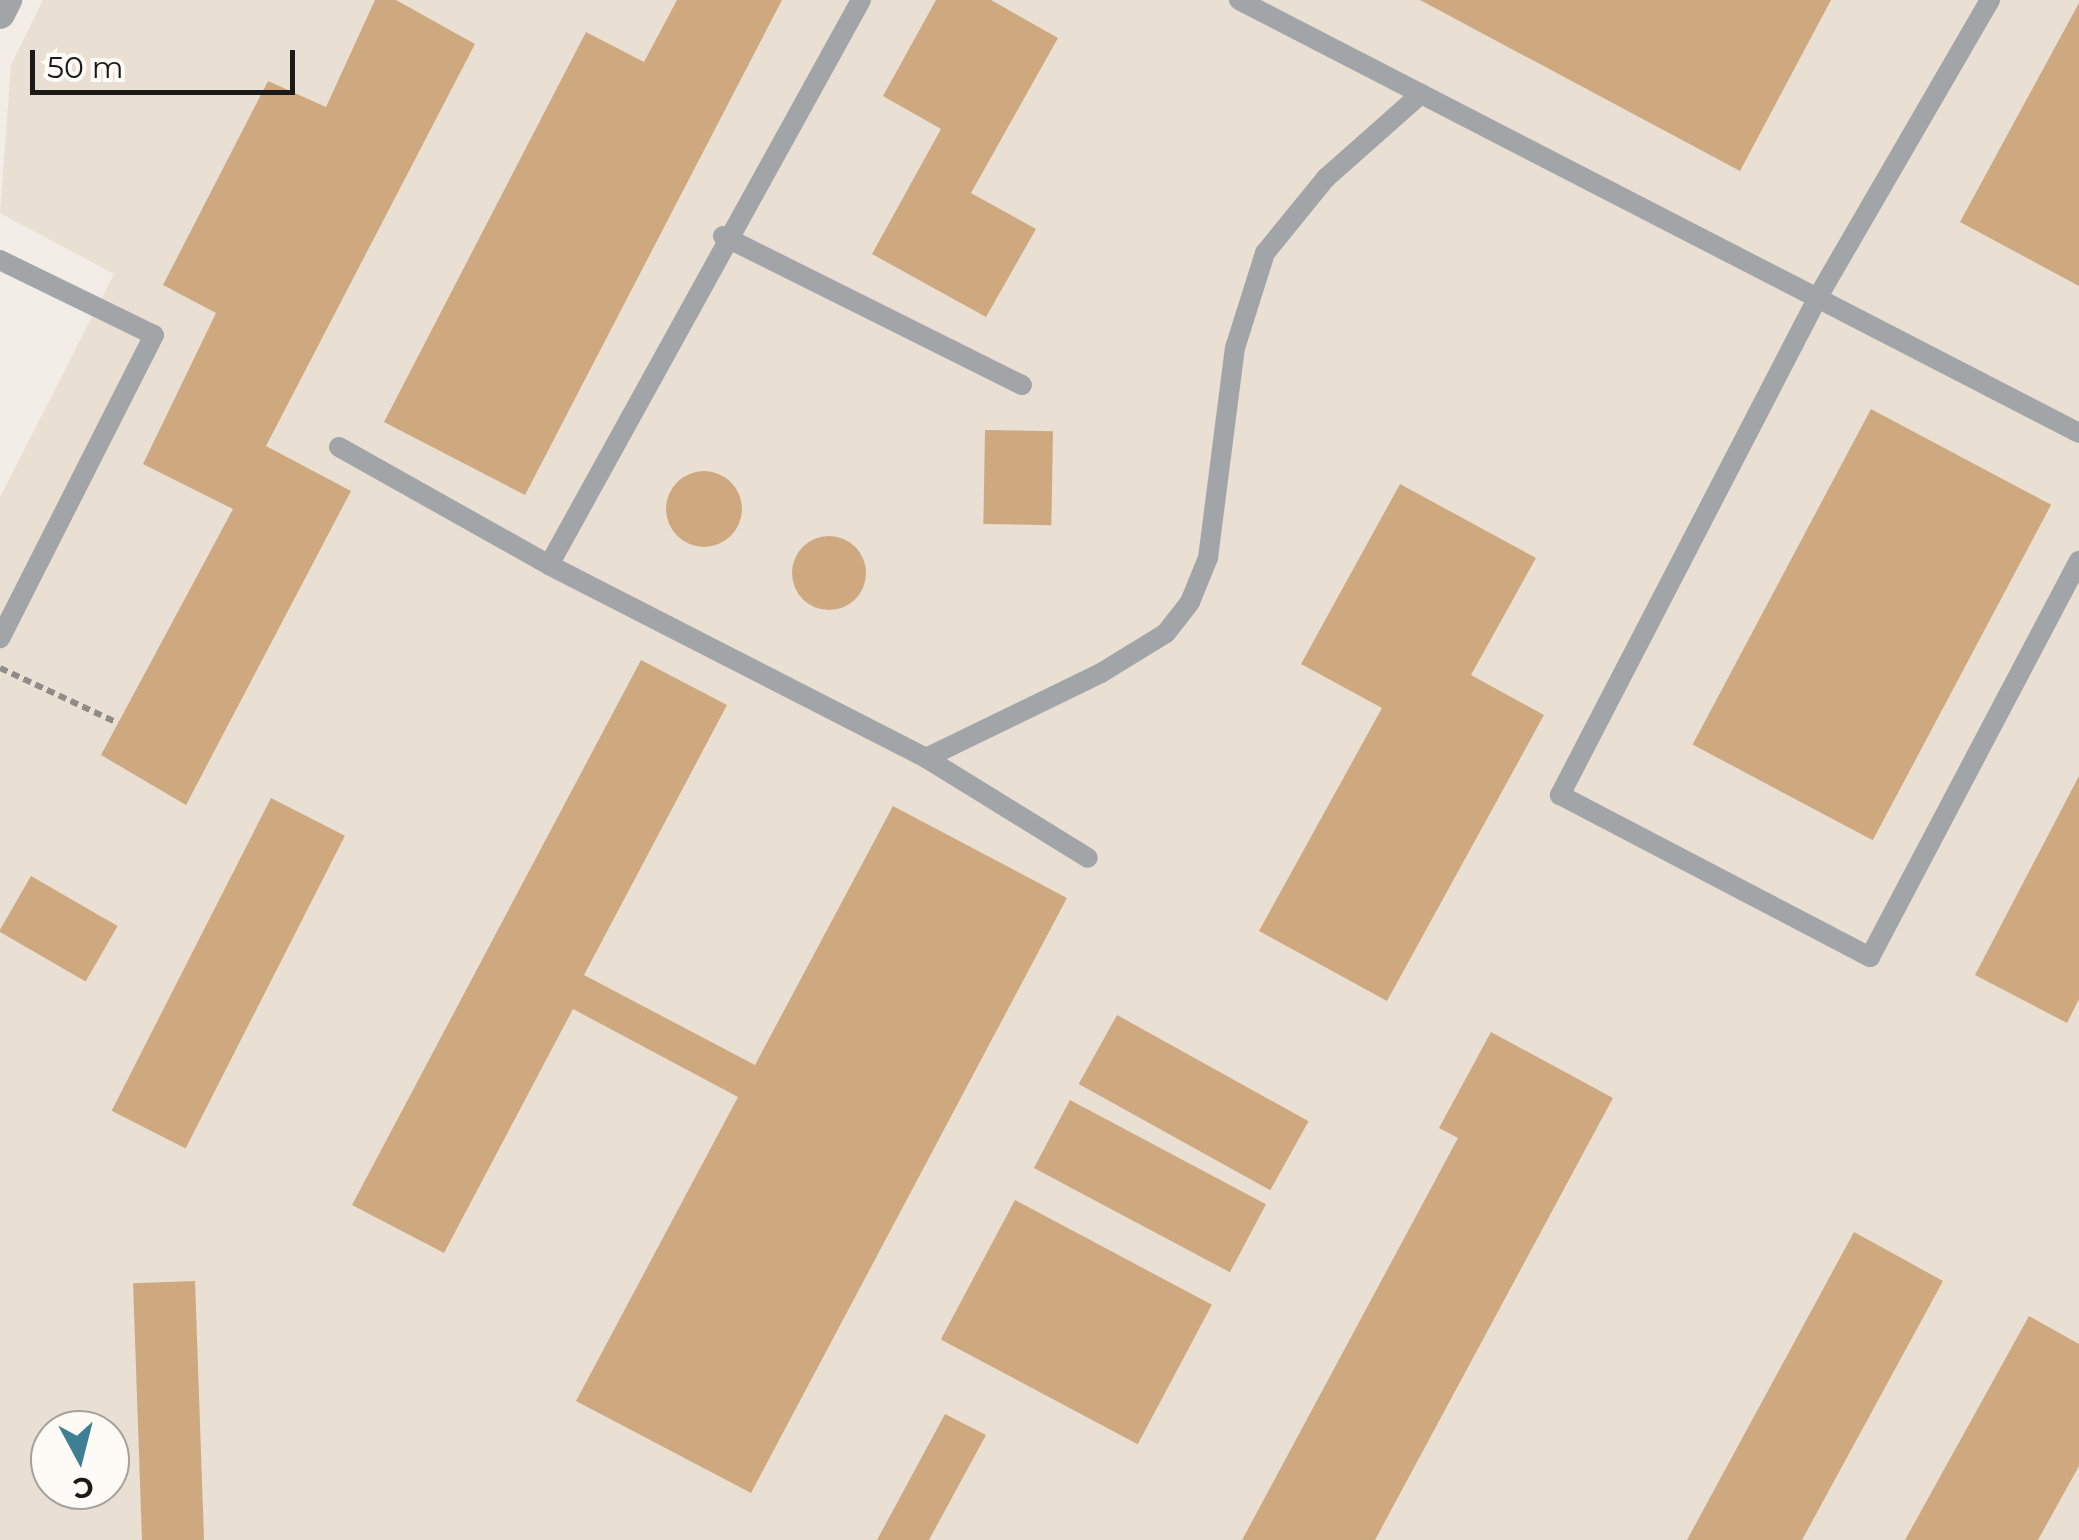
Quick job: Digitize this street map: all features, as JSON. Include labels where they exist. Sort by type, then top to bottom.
[{"type":"street","points":[[0,14],[7,0]]},
{"type":"lane","points":[[549,565],[723,236],[861,0]]},
{"type":"lane","points":[[1239,0],[2079,433]]},
{"type":"lane","points":[[1990,0],[1818,299],[1560,794],[1870,957],[2079,562]]},
{"type":"lane","points":[[926,758],[1101,673],[1166,633],[1190,602],[1208,558],[1235,348],[1265,253],[1326,178],[1421,94]]},
{"type":"lane","points":[[723,236],[1022,385]]},
{"type":"lane","points":[[0,260],[154,334],[0,638]]},
{"type":"lane","points":[[339,448],[549,565],[926,758],[1088,858]]},
{"type":"path","points":[[0,668],[118,724]]},
{"type":"shaded area","points":[[43,0],[2079,0],[2079,1540],[0,1540],[0,497],[114,274],[0,213],[11,65]]},
{"type":"building","points":[[375,0],[396,0],[475,44],[266,446],[351,491],[186,805],[101,755],[233,509],[143,464],[216,313],[163,285],[268,81],[326,107]]},
{"type":"building","points":[[677,0],[782,0],[525,495],[384,422],[586,32],[644,62]]},
{"type":"building","points":[[936,0],[991,0],[1058,38],[971,193],[1036,229],[986,317],[872,254],[941,129],[883,96]]},
{"type":"building","points":[[1420,0],[1831,0],[1740,171]]},
{"type":"building","points":[[2079,3],[2079,286],[1960,222]]},
{"type":"building","points":[[1871,409],[2051,505],[1873,840],[1693,745]]},
{"type":"building","points":[[985,430],[1053,431],[1051,525],[983,524]]},
{"type":"building","points":[[704,471],[731,482],[742,509],[731,536],[704,547],[677,536],[666,509],[677,482]]},
{"type":"building","points":[[1400,484],[1536,558],[1471,675],[1544,715],[1387,1001],[1259,931],[1382,708],[1301,664]]},
{"type":"building","points":[[829,536],[855,547],[866,573],[855,599],[829,610],[803,599],[792,573],[803,547]]},
{"type":"building","points":[[641,660],[727,705],[584,975],[755,1065],[893,806],[1067,898],[751,1493],[576,1401],[738,1097],[573,1009],[444,1253],[352,1205]]},
{"type":"building","points":[[2079,776],[2079,999],[2067,1023],[1975,975]]},
{"type":"building","points":[[271,798],[345,836],[186,1148],[112,1111]]},
{"type":"building","points":[[31,876],[118,926],[86,981],[0,932]]},
{"type":"building","points":[[1117,1015],[1309,1121],[1270,1190],[1079,1084]]},
{"type":"building","points":[[1491,1032],[1613,1098],[1375,1540],[1242,1540],[1458,1138],[1439,1128]]},
{"type":"building","points":[[1070,1100],[1266,1204],[1230,1272],[1034,1168]]},
{"type":"building","points":[[1015,1200],[1212,1305],[1138,1444],[941,1340]]},
{"type":"building","points":[[1854,1232],[1943,1281],[1802,1540],[1687,1540]]},
{"type":"building","points":[[195,1281],[204,1540],[142,1540],[133,1283]]},
{"type":"building","points":[[2029,1316],[2079,1344],[2079,1466],[2038,1540],[1905,1540]]},
{"type":"building","points":[[945,1414],[986,1435],[929,1540],[877,1540]]}]
